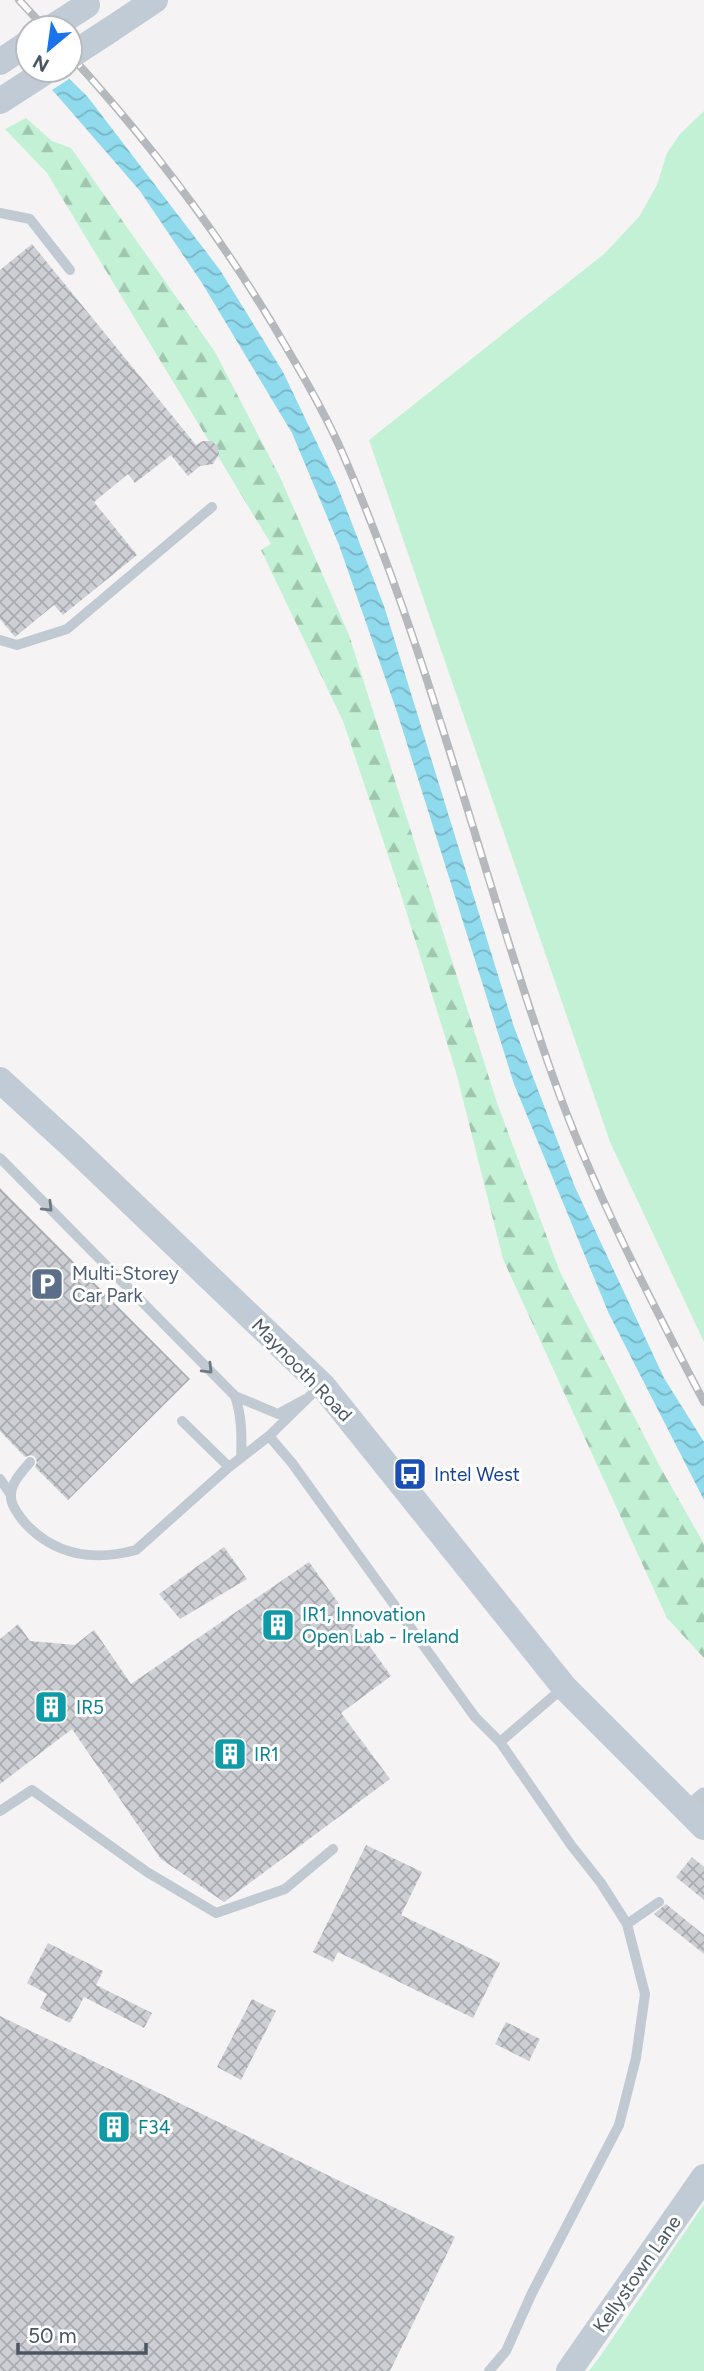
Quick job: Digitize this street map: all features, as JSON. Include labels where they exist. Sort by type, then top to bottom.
[{"type":"main road","points":[[84,47],[155,0]]},
{"type":"main road","points":[[73,14],[90,3]]},
{"type":"main road","points":[[1,100],[26,84]]},
{"type":"main road","name":"Maynooth Road","points":[[0,1080],[323,1386],[564,1687],[698,1812]]},
{"type":"main road","name":"Kellystown Lane","points":[[569,2371],[704,2177]]},
{"type":"lane","points":[[0,213],[30,219],[70,270]]},
{"type":"lane","points":[[0,640],[17,645],[67,629],[212,508]]},
{"type":"lane","points":[[0,1158],[235,1396],[278,1414],[310,1396],[269,1436],[229,1467],[136,1550],[117,1555],[80,1555],[47,1542],[31,1530],[16,1513],[11,1495],[0,1479]]},
{"type":"lane","points":[[235,1396],[242,1436],[241,1458]]},
{"type":"lane","points":[[182,1421],[229,1467]]},
{"type":"lane","points":[[269,1436],[292,1463],[475,1717],[500,1742],[527,1784],[601,1883],[627,1924],[646,1994],[636,2058],[618,2125],[531,2293],[506,2351],[489,2371]]},
{"type":"lane","points":[[11,1495],[17,1478],[30,1462]]},
{"type":"lane","points":[[500,1742],[564,1687]]},
{"type":"lane","points":[[0,1811],[32,1790],[147,1872],[216,1913],[285,1889],[333,1849]]},
{"type":"lane","points":[[627,1924],[659,1902]]},
{"type":"green space","points":[[704,111],[704,1342],[610,1142],[369,440],[604,254],[639,217],[657,185],[667,153],[680,134]]},
{"type":"green space","points":[[26,118],[52,141],[71,148],[215,352],[280,477],[349,635],[497,1103],[560,1272],[658,1463],[704,1544],[704,1658],[667,1618],[503,1259],[456,1072],[399,888],[343,721],[261,550],[271,544],[47,173],[5,129]]},
{"type":"green space","points":[[704,2204],[704,2371],[589,2371],[601,2355]]},
{"type":"water","points":[[46,84],[75,84],[87,96],[220,270],[283,372],[337,485],[384,606],[514,1027],[575,1187],[664,1378],[704,1442],[704,1500],[609,1314],[514,1084],[397,712],[339,545],[292,433],[202,283],[140,191]]},
{"type":"pier","points":[[14,32],[14,58],[0,45],[0,42]]},
{"type":"pier","points":[[41,84],[61,84],[49,92]]},
{"type":"building","points":[[32,244],[196,445],[203,441],[212,441],[218,447],[219,454],[213,464],[200,466],[188,476],[171,455],[135,483],[128,474],[94,502],[137,555],[63,615],[54,605],[15,637],[0,619],[0,270]]},
{"type":"building","name":"Multi-Storey Car Park","points":[[0,1188],[190,1379],[68,1500],[35,1467],[35,1457],[25,1457],[0,1431]]},
{"type":"building","points":[[224,1547],[247,1579],[180,1619],[159,1594]]},
{"type":"building","name":"IR1","points":[[309,1562],[391,1676],[341,1713],[390,1779],[224,1902],[161,1859],[72,1729],[0,1784],[0,1639],[18,1624],[30,1641],[75,1645],[94,1630],[131,1684]]},
{"type":"building","points":[[366,1845],[422,1872],[401,1915],[500,1963],[473,2018],[338,1952],[333,1962],[313,1952]]},
{"type":"building","points":[[692,1857],[704,1867],[704,1900],[676,1877]]},
{"type":"building","points":[[666,1904],[704,1935],[704,1954],[654,1914]]},
{"type":"building","points":[[48,1943],[103,1971],[96,1985],[152,2013],[144,2028],[84,1997],[70,2023],[40,2008],[47,1994],[27,1983]]},
{"type":"building","points":[[252,1999],[276,2011],[241,2080],[217,2067]]},
{"type":"building","name":"F34","points":[[0,2016],[455,2237],[390,2371],[0,2371]]},
{"type":"building","points":[[506,2022],[540,2039],[529,2061],[495,2044]]},
{"type":"railway","points":[[19,0],[32,14]]},
{"type":"railway","points":[[84,71],[160,161],[215,235],[265,312],[336,439],[402,605],[526,996],[568,1116],[622,1241],[704,1402]]},
{"type":"place","name":"Multi-Storey Car Park","points":[[47,1284]]},
{"type":"place","name":"Intel West","points":[[410,1474]]},
{"type":"place","name":"IR1, Innovation Open Lab - Ireland","points":[[278,1625]]},
{"type":"place","name":"IR5","points":[[51,1707]]},
{"type":"place","name":"IR1","points":[[230,1754]]},
{"type":"place","name":"F34","points":[[114,2127]]}]
